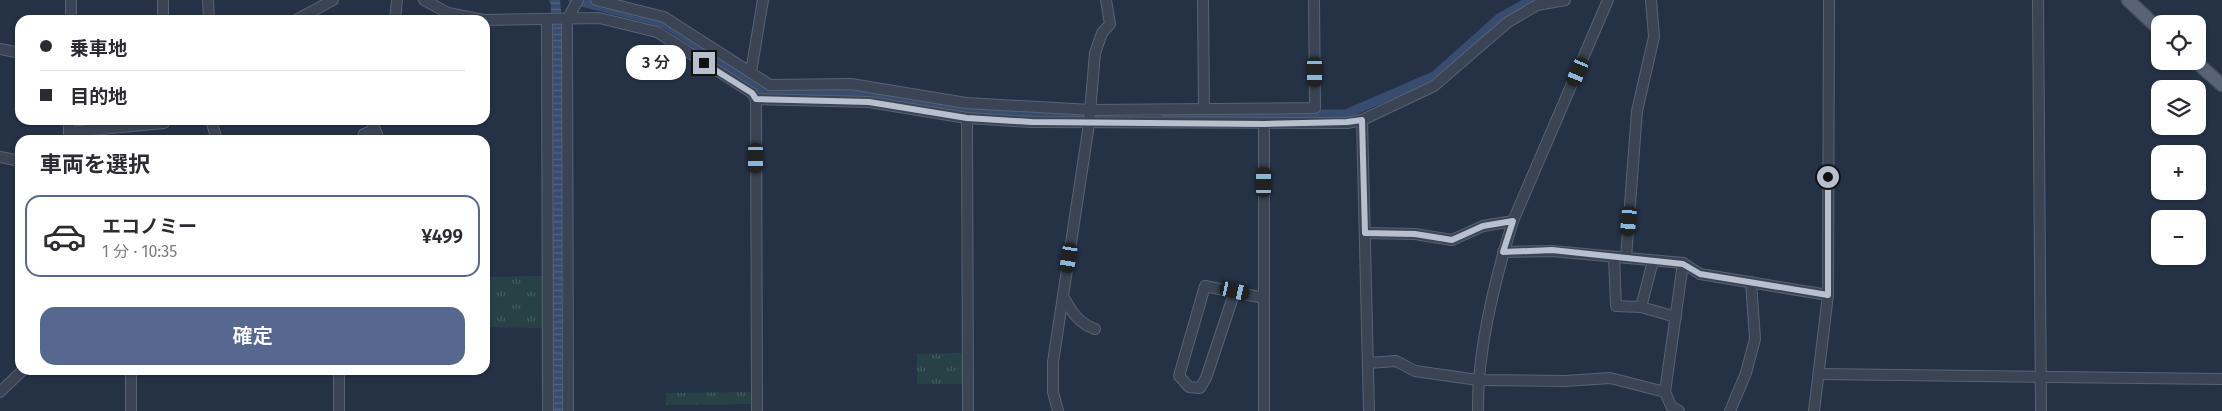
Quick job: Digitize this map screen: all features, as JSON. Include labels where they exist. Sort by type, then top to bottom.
[{"type":"main road","points":[[2128,0],[2151,22]]},
{"type":"main road","points":[[2205,70],[2222,85]]},
{"type":"street","points":[[70,0],[70,15]]},
{"type":"street","points":[[163,0],[163,15]]},
{"type":"street","points":[[208,0],[209,15]]},
{"type":"street","points":[[305,15],[333,0]]},
{"type":"street","points":[[396,15],[397,0]]},
{"type":"street","points":[[424,0],[455,15]]},
{"type":"street","points":[[596,0],[664,17],[770,85],[851,84],[966,103],[1090,110],[1315,108],[1314,0]]},
{"type":"street","points":[[750,72],[763,0]]},
{"type":"street","points":[[1058,411],[1053,392],[1053,362],[1089,124],[1095,53],[1102,33],[1110,24],[1106,0]]},
{"type":"street","points":[[1203,0],[1204,108]]},
{"type":"street","points":[[756,99],[869,102],[967,118],[1089,124],[1347,122],[1362,120],[1434,86],[1508,22],[1536,3],[1565,0]]},
{"type":"street","points":[[1478,411],[1478,380],[1503,252],[1513,221],[1608,0]]},
{"type":"street","points":[[1626,258],[1637,111],[1654,37],[1651,0]]},
{"type":"street","points":[[1814,411],[1828,295],[1829,0]]},
{"type":"street","points":[[2038,0],[2041,411]]},
{"type":"street","points":[[568,411],[567,20],[575,4]]},
{"type":"street","points":[[490,20],[599,18],[657,32],[752,93],[756,99],[757,411]]},
{"type":"street","points":[[547,19],[548,411]]},
{"type":"street","points":[[0,49],[15,52]]},
{"type":"street","points":[[967,118],[968,411]]},
{"type":"street","points":[[1362,120],[1369,411]]},
{"type":"street","points":[[1264,124],[1264,411]]},
{"type":"street","points":[[76,135],[149,125]]},
{"type":"street","points":[[364,135],[375,130]]},
{"type":"street","points":[[0,157],[15,159]]},
{"type":"street","points":[[1365,233],[1415,234],[1452,240],[1483,226],[1513,221]]},
{"type":"street","points":[[1503,252],[1552,250],[1683,264],[1700,274],[1828,295]]},
{"type":"street","points":[[1614,257],[1616,306],[1641,307],[1676,317]]},
{"type":"street","points":[[1641,307],[1653,261]]},
{"type":"street","points":[[1679,411],[1671,406],[1665,392],[1683,264]]},
{"type":"street","points":[[1730,411],[1746,373],[1755,339],[1751,282]]},
{"type":"street","points":[[1235,291],[1206,378],[1200,388],[1189,388],[1179,376],[1205,286],[1235,291],[1264,298]]},
{"type":"street","points":[[1063,296],[1073,313],[1084,325],[1095,329]]},
{"type":"street","points":[[1368,363],[1396,361],[1414,371],[1478,380],[1565,381],[1610,378],[1665,392]]},
{"type":"street","points":[[1819,374],[2041,379],[2222,379]]},
{"type":"street","points":[[0,392],[18,375]]},
{"type":"street","points":[[131,375],[131,411]]},
{"type":"street","points":[[339,375],[339,411]]},
{"type":"green space","points":[[545,276],[545,328],[490,327],[490,277]]},
{"type":"green space","points":[[962,353],[963,384],[917,384],[917,354]]},
{"type":"green space","points":[[753,392],[753,404],[666,405],[666,393]]},
{"type":"water","points":[[549,0],[560,0],[563,30],[564,411],[551,411],[551,4]]},
{"type":"waterway","points":[[573,0],[664,23],[765,91],[860,92],[965,109],[1093,114]]},
{"type":"waterway","points":[[1166,114],[1346,114],[1434,76],[1499,18],[1531,0]]},
{"type":"route","points":[[704,63],[752,93],[756,99],[869,102],[967,118],[1089,124],[1264,124],[1362,120],[1365,233],[1415,234],[1452,240],[1483,226],[1513,221],[1503,252],[1552,250],[1603,257],[1683,264],[1700,274],[1828,295],[1828,177]]}]
